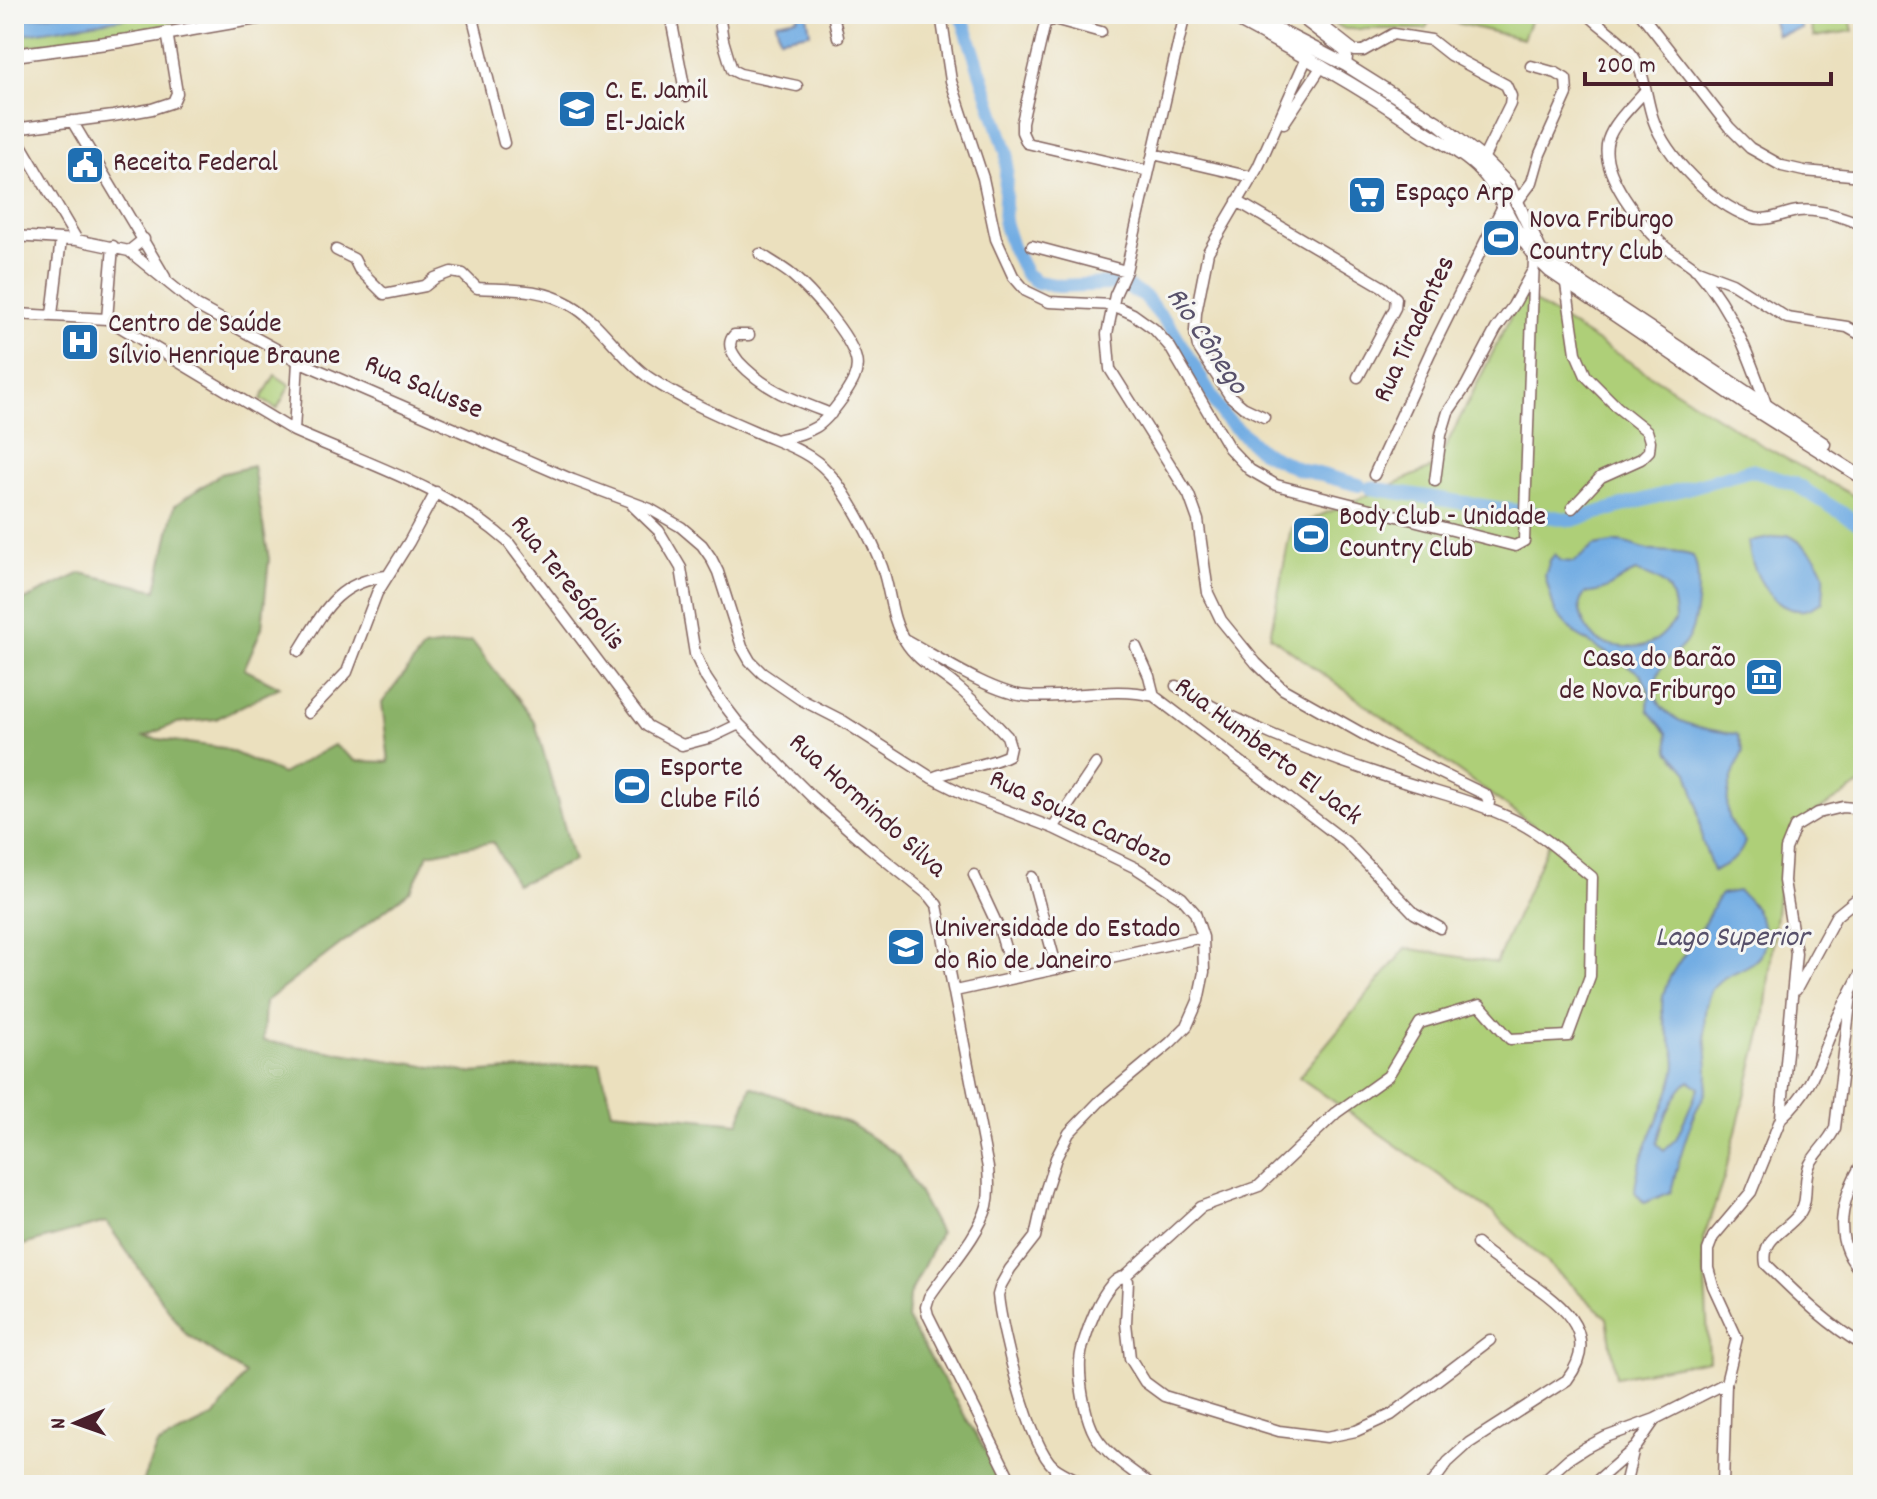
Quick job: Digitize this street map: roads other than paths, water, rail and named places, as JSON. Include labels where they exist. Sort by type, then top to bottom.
[{"type":"main road","points":[[14,55],[129,40],[281,14]]},
{"type":"main road","points":[[1226,14],[1322,66],[1467,159],[1481,170],[1496,189],[1534,257],[1566,284],[1863,470]]},
{"type":"main road","points":[[1247,14],[1346,65],[1437,122],[1483,159],[1509,185],[1540,250],[1555,265],[1863,478]]},
{"type":"street","points":[[472,14],[504,143]]},
{"type":"street","points":[[670,14],[686,96]]},
{"type":"street","points":[[719,14],[732,70],[797,86]]},
{"type":"street","points":[[833,14],[838,37]]},
{"type":"street","points":[[941,14],[951,81],[983,178],[996,239],[1013,276],[1026,291],[1049,302],[1114,300],[1154,329],[1170,347],[1229,448],[1250,470],[1276,485],[1515,546],[1524,541],[1534,257]]},
{"type":"street","points":[[1185,14],[1126,271],[1114,300],[1107,334],[1110,369],[1189,495],[1198,520],[1208,593],[1221,620],[1247,652],[1283,689],[1379,743],[1486,795],[1488,810]]},
{"type":"street","points":[[1296,14],[1344,51],[1346,65]]},
{"type":"street","points":[[1308,14],[1359,52],[1393,34],[1431,40],[1450,55],[1506,85],[1511,96],[1510,104],[1483,159]]},
{"type":"street","points":[[1588,14],[1618,38],[1632,54],[1663,141],[1697,182],[1737,211],[1754,218],[1809,210],[1863,225]]},
{"type":"street","points":[[1641,14],[1729,127],[1750,148],[1782,166],[1863,176]]},
{"type":"street","points":[[1101,32],[1054,19],[1045,23],[1022,132],[1027,143],[1148,171]]},
{"type":"street","points":[[77,240],[14,131],[152,109],[173,102],[177,93],[167,32]]},
{"type":"street","points":[[1264,417],[1243,407],[1230,396],[1198,347],[1195,331],[1208,252],[1269,145],[1307,57]]},
{"type":"street","points":[[1269,145],[1322,66]]},
{"type":"street","points":[[1517,202],[1532,182],[1540,154],[1567,94],[1566,79],[1531,66]]},
{"type":"street","points":[[1645,91],[1613,130],[1608,140],[1607,155],[1618,188],[1647,228],[1665,248],[1695,269],[1732,283],[1787,318],[1847,327],[1863,336]]},
{"type":"street","points":[[72,121],[166,280]]},
{"type":"street","points":[[1153,154],[1252,177]]},
{"type":"street","points":[[1237,201],[1383,287],[1396,298],[1395,308],[1358,377]]},
{"type":"street","name":"Rua Tiradentes","points":[[1374,475],[1503,206]]},
{"type":"street","points":[[14,236],[77,240],[129,251],[144,239]]},
{"type":"street","points":[[52,315],[61,239]]},
{"type":"street","points":[[107,319],[113,246]]},
{"type":"street","points":[[1032,246],[1126,271]]},
{"type":"street","points":[[336,250],[354,259],[359,269],[384,294],[425,286],[451,272],[463,274],[477,288],[537,291],[572,305],[600,328],[626,360],[652,379],[702,407],[807,454],[828,472],[853,509],[881,565],[891,612],[914,655],[954,684],[1007,736],[1010,746],[1008,755],[932,778]]},
{"type":"street","name":"Rua Salusse","points":[[129,251],[197,306],[298,361],[629,502]]},
{"type":"street","points":[[760,254],[792,275],[810,294],[846,340],[857,360],[856,375],[823,424],[809,432],[776,440]]},
{"type":"street","points":[[1695,269],[1725,307],[1738,331],[1768,413]]},
{"type":"street","points":[[1435,481],[1441,435],[1448,412],[1532,272]]},
{"type":"street","points":[[1566,284],[1576,353],[1586,376],[1647,431],[1650,441],[1649,451],[1641,459],[1601,477],[1572,508]]},
{"type":"street","points":[[1569,308],[1583,294]]},
{"type":"street","name":"Rua Teresópolis","points":[[17,314],[107,319],[294,431],[436,492],[483,520],[508,542],[647,726],[682,745],[712,737],[739,724]]},
{"type":"street","points":[[749,335],[734,335],[730,346],[736,358],[758,382],[783,396],[831,414]]},
{"type":"street","points":[[294,431],[298,361]]},
{"type":"street","points":[[308,713],[347,672],[386,576],[436,492]]},
{"type":"street","name":"Rua Hormindo Silva","points":[[629,502],[659,531],[681,568],[695,654],[706,678],[739,724],[812,797],[937,905],[942,918],[988,1168],[989,1193],[986,1210],[929,1297],[926,1307],[940,1342],[1013,1485]]},
{"type":"street","name":"Rua Souza Cardozo","points":[[629,502],[650,509],[681,527],[702,545],[718,572],[742,647],[756,667],[800,699],[843,721],[932,778],[966,795],[1053,828],[1136,868],[1182,898],[1195,913],[1203,937],[1204,972],[1198,1001],[1187,1026],[1099,1102],[1069,1133],[1048,1181],[1035,1237],[1001,1285],[999,1306],[1018,1387],[1057,1478],[1065,1485]]},
{"type":"street","points":[[299,651],[344,589],[365,579],[386,576]]},
{"type":"street","name":"Rua Humberto El Jack","points":[[903,638],[1003,691],[1021,696],[1125,692],[1154,696],[1346,842],[1414,913],[1440,928]]},
{"type":"street","points":[[1136,647],[1154,696]]},
{"type":"street","points":[[1150,1485],[1104,1447],[1092,1430],[1080,1361],[1085,1336],[1112,1281],[1124,1277],[1201,1207],[1259,1186],[1336,1113],[1388,1076],[1420,1023],[1480,1005],[1510,1039],[1568,1036],[1590,976],[1592,877],[1522,824],[1284,739],[1199,700],[1176,686]]},
{"type":"street","points":[[1053,828],[1096,764]]},
{"type":"street","points":[[1723,1485],[1726,1383],[1737,1338],[1713,1286],[1708,1268],[1708,1250],[1713,1237],[1751,1192],[1781,1118],[1793,996],[1795,939],[1786,907],[1786,849],[1795,827],[1818,813],[1843,807],[1863,809]]},
{"type":"street","points":[[974,875],[1000,931],[1014,978]]},
{"type":"street","points":[[1032,877],[1057,969]]},
{"type":"street","points":[[1793,996],[1836,916],[1863,894]]},
{"type":"street","points":[[955,991],[1203,937]]},
{"type":"street","points":[[1781,1118],[1812,1083],[1837,1018],[1863,968]]},
{"type":"street","points":[[1851,995],[1835,1128],[1810,1164],[1800,1213],[1767,1244],[1764,1255],[1766,1264],[1807,1305],[1825,1321],[1863,1345]]},
{"type":"street","points":[[1863,1162],[1843,1202],[1842,1230],[1846,1250],[1863,1273]]},
{"type":"street","points":[[1431,1485],[1448,1462],[1469,1443],[1567,1380],[1578,1365],[1582,1346],[1576,1324],[1564,1308],[1492,1259],[1477,1244]]},
{"type":"street","points":[[1124,1277],[1129,1290],[1126,1323],[1130,1358],[1145,1382],[1164,1396],[1279,1431],[1327,1437],[1356,1431],[1391,1415],[1490,1340]]},
{"type":"street","points":[[1539,1485],[1585,1448],[1655,1419],[1726,1383]]},
{"type":"street","points":[[1625,1485],[1630,1457],[1655,1419]]},
{"type":"street","points":[[1592,1485],[1636,1447]]},
{"type":"street","points":[[1054,1467],[1087,1485]]},
{"type":"water","points":[[55,14],[149,14],[14,36],[14,20]]},
{"type":"water","points":[[798,14],[807,14],[810,33],[780,38],[776,22],[798,18]]},
{"type":"water","points":[[1771,14],[1798,14],[1802,29],[1777,35]]},
{"type":"water","points":[[1788,535],[1810,551],[1824,574],[1823,602],[1807,609],[1793,609],[1772,597],[1753,565],[1748,542]]},
{"type":"water","points":[[1622,542],[1649,550],[1693,556],[1696,564],[1698,586],[1691,632],[1684,645],[1661,667],[1656,689],[1659,702],[1678,720],[1708,730],[1737,734],[1743,751],[1730,784],[1727,802],[1730,820],[1745,842],[1736,857],[1713,871],[1702,840],[1697,802],[1688,772],[1669,751],[1667,733],[1648,710],[1649,691],[1641,674],[1575,634],[1555,612],[1545,576],[1550,560],[1555,554],[1561,561],[1574,562],[1594,546]],"holes":[[[1636,572],[1667,588],[1673,602],[1675,621],[1658,638],[1640,646],[1612,645],[1595,638],[1581,616],[1580,603],[1586,593],[1606,589]]]},
{"type":"water","name":"Lago Superior","points":[[1738,891],[1750,902],[1763,925],[1765,942],[1753,963],[1722,979],[1711,991],[1705,1016],[1708,1068],[1705,1094],[1687,1135],[1671,1192],[1644,1203],[1635,1192],[1637,1176],[1676,1065],[1663,1018],[1664,992],[1674,969],[1721,894]],"holes":[[[1689,1081],[1699,1087],[1676,1139],[1664,1150],[1657,1144],[1673,1101]]]},
{"type":"waterway","name":"Rio Cônego","points":[[961,14],[1007,153],[1004,222],[1026,274],[1037,282],[1060,286],[1125,286],[1144,296],[1171,328],[1224,417],[1261,451],[1296,468],[1359,485]]},
{"type":"waterway","name":"Rio Cônego","points":[[1371,488],[1572,520],[1751,470],[1795,484],[1863,526]]},
{"type":"place","name":"C. E. Jamil El-Jaick","points":[[577,109]]},
{"type":"place","name":"Receita Federal","points":[[85,165]]},
{"type":"place","name":"Espaço Arp","points":[[1367,195]]},
{"type":"place","name":"Nova Friburgo Country Club","points":[[1501,238]]},
{"type":"place","name":"Centro de Saúde Sílvio Henrique Braune","points":[[80,342]]},
{"type":"place","name":"Body Club - Unidade Country Club","points":[[1311,535]]},
{"type":"place","name":"Casa do Barão de Nova Friburgo","points":[[1764,677]]},
{"type":"place","name":"Esporte Clube Filó","points":[[632,786]]},
{"type":"place","name":"Universidade do Estado do Rio de Janeiro","points":[[906,947]]}]
